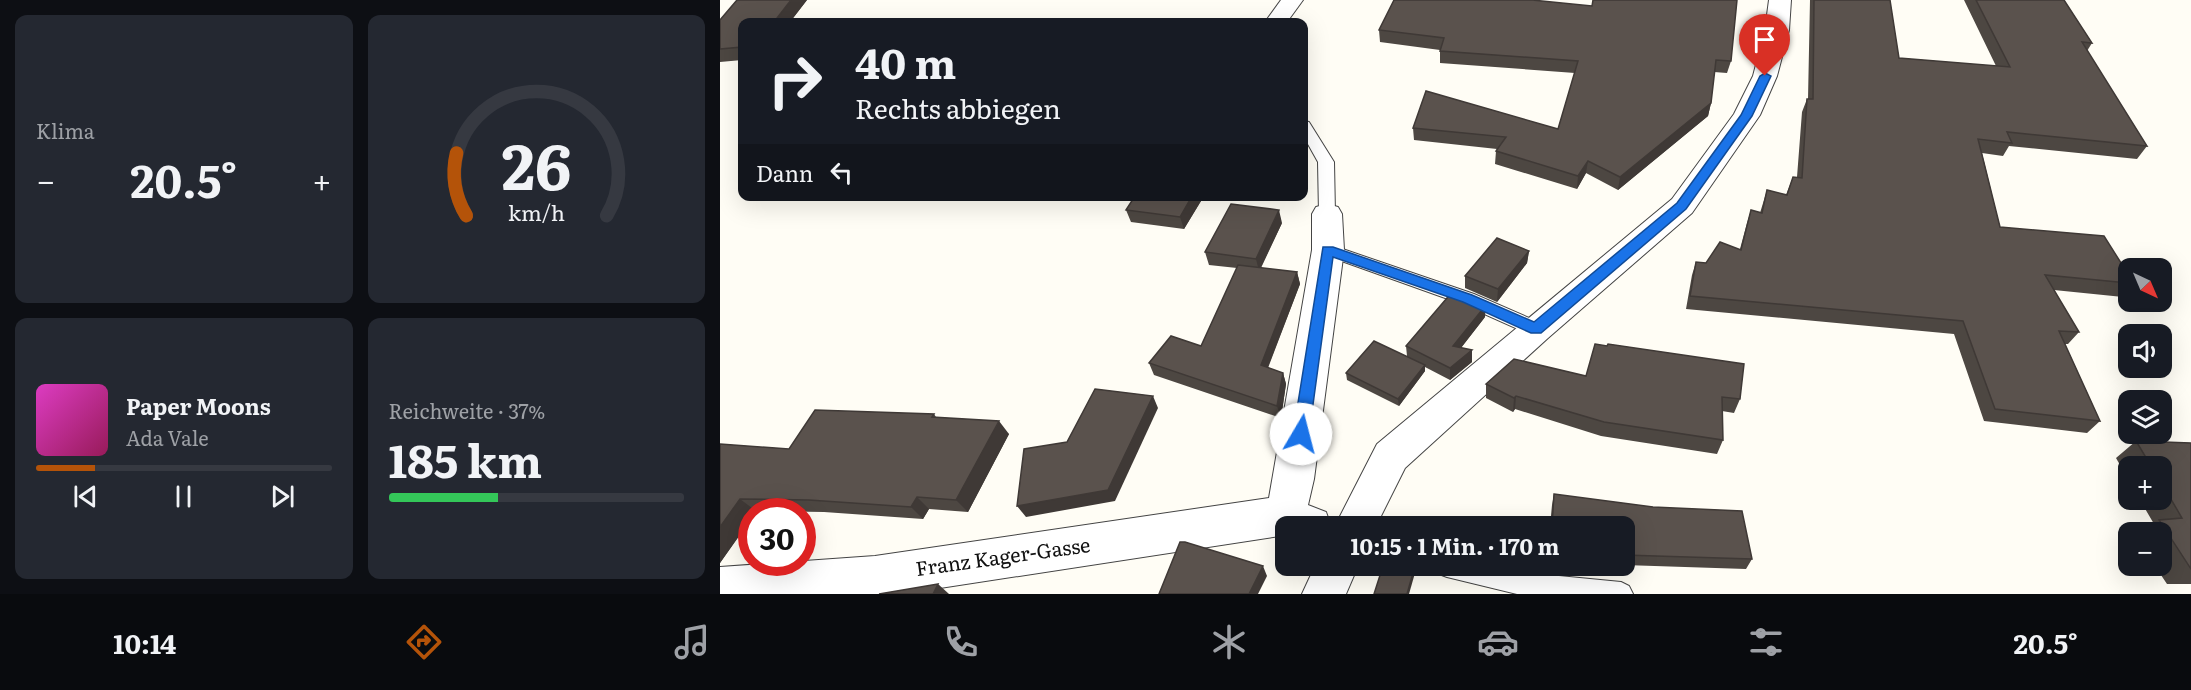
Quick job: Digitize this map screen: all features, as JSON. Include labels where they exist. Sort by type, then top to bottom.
[{"type":"street","points":[[1279,18],[1292,0]]},
{"type":"street","points":[[1360,516],[1391,456],[1536,329],[1682,206],[1747,116],[1765,76],[1777,30],[1779,0]]},
{"type":"street","points":[[1298,516],[1294,479],[1328,250],[1327,214]]},
{"type":"street","name":"Franz Kager-Gasse","points":[[720,588],[875,577],[1275,524]]},
{"type":"street","points":[[1324,594],[1332,576]]},
{"type":"lane","points":[[1308,132],[1326,162],[1327,214]]},
{"type":"lane","points":[[1328,250],[1468,298],[1536,329]]},
{"type":"lane","points":[[1490,576],[1528,585],[1621,594]]},
{"type":"building","points":[[737,0],[791,0],[777,18],[738,18],[738,47],[720,49],[720,20]]},
{"type":"building","points":[[1394,0],[1532,0],[1592,6],[1593,0],[1737,0],[1731,61],[1716,60],[1711,103],[1620,177],[1588,161],[1578,176],[1496,151],[1506,137],[1413,128],[1426,91],[1558,129],[1578,61],[1440,51],[1444,38],[1379,30]]},
{"type":"building","points":[[1814,0],[1890,0],[1899,58],[2010,67],[1976,0],[2064,0],[2092,43],[2082,42],[2147,146],[2007,132],[2012,143],[1978,139],[2000,227],[2104,236],[2118,258],[2118,282],[2045,275],[2079,332],[2059,331],[2100,421],[1995,409],[1963,321],[1690,296],[1696,262],[1706,263],[1720,242],[1741,250],[1751,210],[1762,213],[1767,190],[1787,195],[1793,177],[1802,178],[1807,99],[1813,99]]},
{"type":"building","points":[[1132,201],[1189,201],[1180,217],[1126,210]]},
{"type":"building","points":[[1231,204],[1279,210],[1256,259],[1205,252]]},
{"type":"building","points":[[1497,238],[1529,251],[1498,289],[1465,276]]},
{"type":"building","points":[[1238,265],[1297,272],[1261,365],[1283,373],[1277,406],[1149,363],[1171,336],[1201,346]]},
{"type":"building","points":[[1453,291],[1486,305],[1453,346],[1472,350],[1450,368],[1406,346]]},
{"type":"building","points":[[1374,341],[1425,365],[1398,399],[1346,373]]},
{"type":"building","points":[[1595,344],[1744,364],[1740,399],[1722,397],[1723,440],[1604,422],[1516,396],[1514,398],[1486,384],[1514,359],[1586,376]]},
{"type":"building","points":[[1095,389],[1153,396],[1108,490],[1017,506],[1024,449],[1067,442]]},
{"type":"building","points":[[815,410],[934,414],[932,417],[999,421],[956,500],[917,497],[911,507],[816,500],[816,498],[738,498],[738,502],[720,527],[720,444],[789,449]]},
{"type":"building","points":[[2191,443],[2191,569],[2172,540],[2172,522],[2159,520],[2182,518],[2172,501],[2172,456],[2145,456],[2138,444]]},
{"type":"building","points":[[1554,494],[1653,507],[1742,511],[1752,559],[1635,555],[1635,516],[1553,516]]},
{"type":"building","points":[[1180,542],[1263,566],[1249,594],[1159,594]]},
{"type":"building","points":[[1380,576],[1412,576],[1407,594],[1374,594]]},
{"type":"building","points":[[938,584],[933,594],[879,594]]},
{"type":"route","points":[[1301,434],[1328,250],[1468,298],[1536,329],[1682,206],[1747,116],[1765,76]]}]
